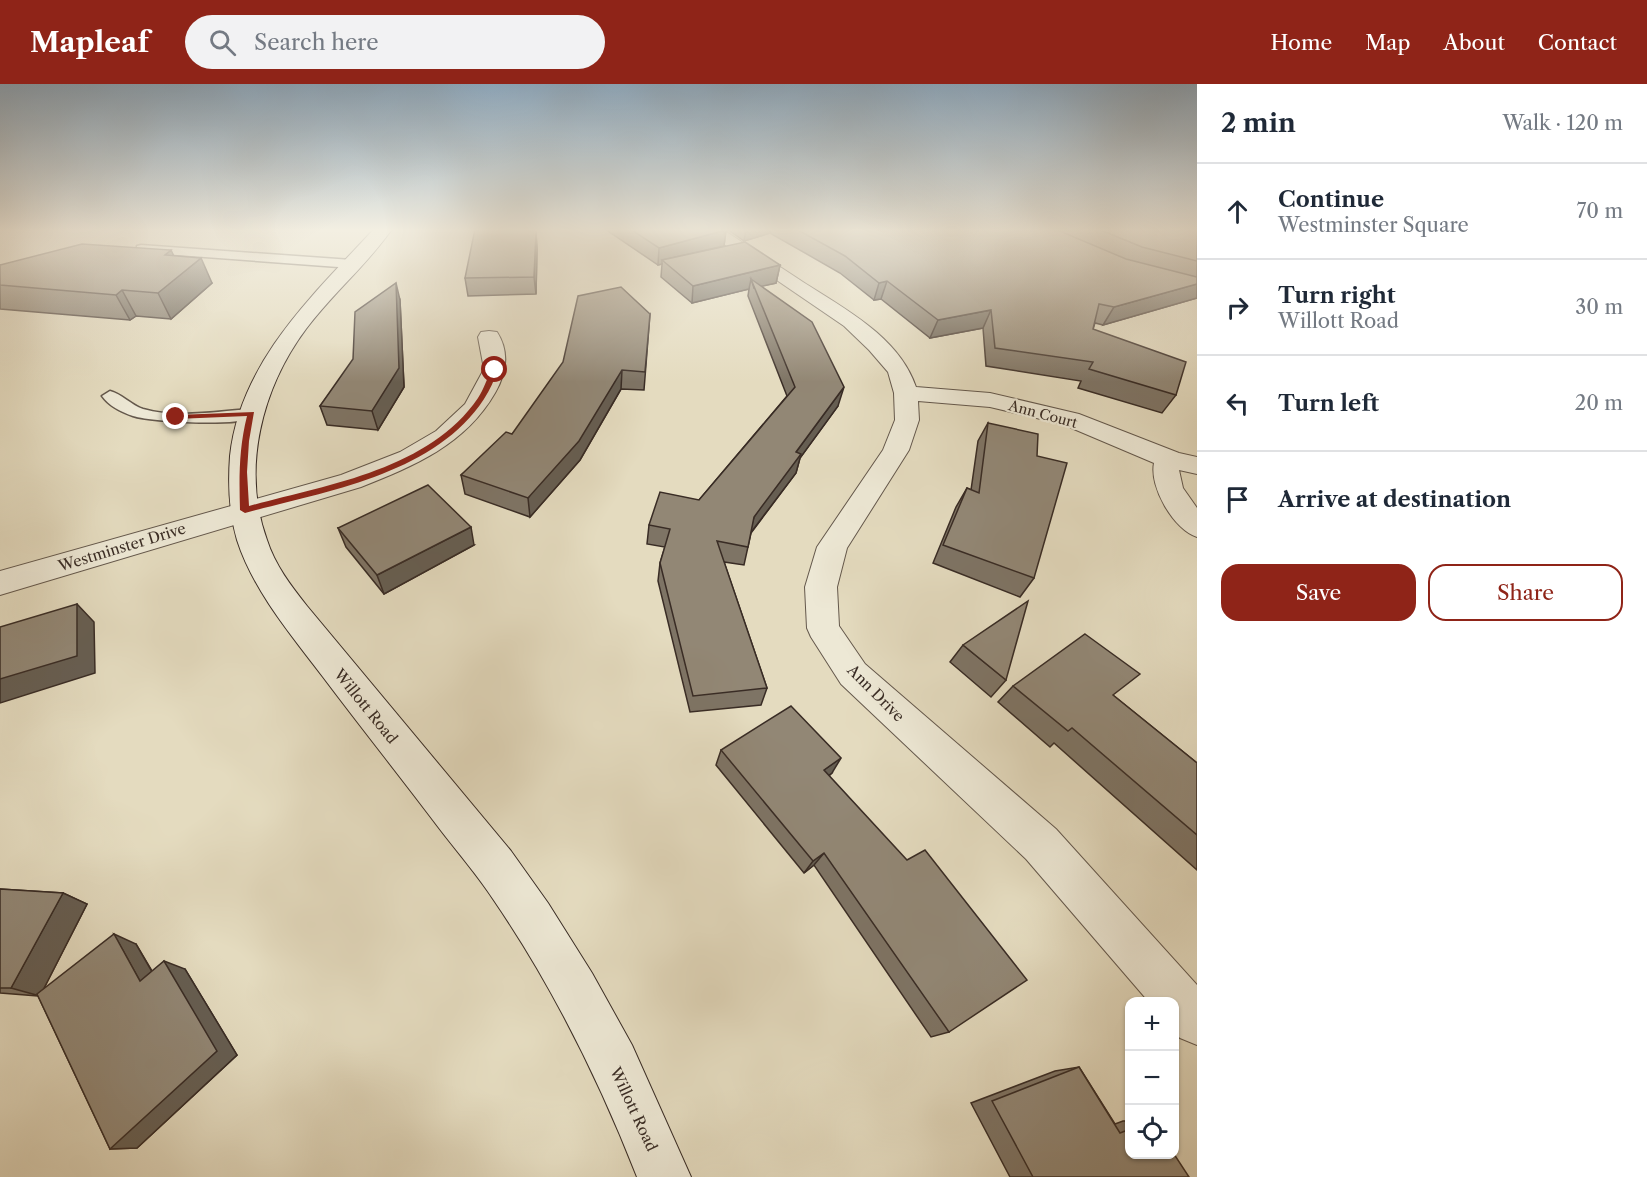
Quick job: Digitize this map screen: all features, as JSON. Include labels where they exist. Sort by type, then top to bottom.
[{"type":"street","name":"Willott Road","points":[[338,280],[293,330],[273,360],[258,393],[245,441],[243,462],[245,510],[256,550],[298,619],[507,882],[552,950],[596,1027],[649,1138],[664,1177]]},
{"type":"street","name":"Ann Drive","points":[[787,280],[851,322],[877,345],[898,371],[906,393],[907,420],[897,450],[832,547],[821,587],[824,628],[853,674],[1041,844],[1197,1021]]},
{"type":"street","name":"Westminster Drive","points":[[0,583],[351,481],[400,463],[430,447],[459,425],[481,398],[495,370],[489,337]]},
{"type":"street","name":"Ann Court","points":[[906,393],[990,400],[1070,419],[1185,464]]},
{"type":"street","name":"Ann Court","points":[[1185,464],[1168,461],[1166,478],[1182,510],[1197,527]]},
{"type":"lane","points":[[110,396],[126,408],[150,414],[202,417],[252,414]]},
{"type":"building","points":[[0,280],[174,280],[158,293],[122,290],[116,295],[0,285]]},
{"type":"building","points":[[686,280],[718,280],[693,286]]},
{"type":"building","points":[[751,280],[812,322],[844,387],[796,452],[801,454],[754,517],[748,547],[717,541],[767,688],[693,696],[660,563],[670,529],[649,525],[660,492],[699,500],[795,387]]},
{"type":"building","points":[[875,280],[1197,280],[1197,284],[1114,307],[1099,304],[1093,329],[1186,362],[1176,395],[1089,369],[1093,362],[995,348],[991,310],[938,320],[887,281],[879,283]]},
{"type":"building","points":[[396,283],[399,368],[372,411],[320,406],[353,359],[355,312]]},
{"type":"building","points":[[621,287],[650,314],[645,372],[622,370],[579,441],[528,498],[461,475],[506,432],[512,434],[563,362],[578,296]]},
{"type":"building","points":[[988,423],[1038,434],[1037,456],[1067,463],[1034,578],[943,545],[967,488],[979,493]]},
{"type":"building","points":[[428,485],[471,527],[377,575],[338,528]]},
{"type":"building","points":[[1028,601],[1006,680],[963,645]]},
{"type":"building","points":[[77,604],[77,656],[0,679],[0,627]]},
{"type":"building","points":[[1085,634],[1140,674],[1113,695],[1197,763],[1197,835],[1072,728],[1068,731],[1013,686]]},
{"type":"building","points":[[791,706],[841,758],[824,770],[907,860],[925,850],[1027,980],[949,1032],[824,853],[813,861],[721,750]]},
{"type":"building","points":[[0,889],[63,893],[11,988],[0,988]]},
{"type":"building","points":[[114,934],[140,981],[164,961],[217,1051],[110,1149],[37,994]]},
{"type":"building","points":[[1079,1067],[1120,1133],[1125,1131],[1125,1159],[1177,1159],[1189,1177],[1033,1177],[992,1101]]},
{"type":"route","points":[[176,417],[252,414],[245,441],[243,472],[245,510],[351,481],[400,463],[430,447],[459,425],[481,398],[495,370]]}]
